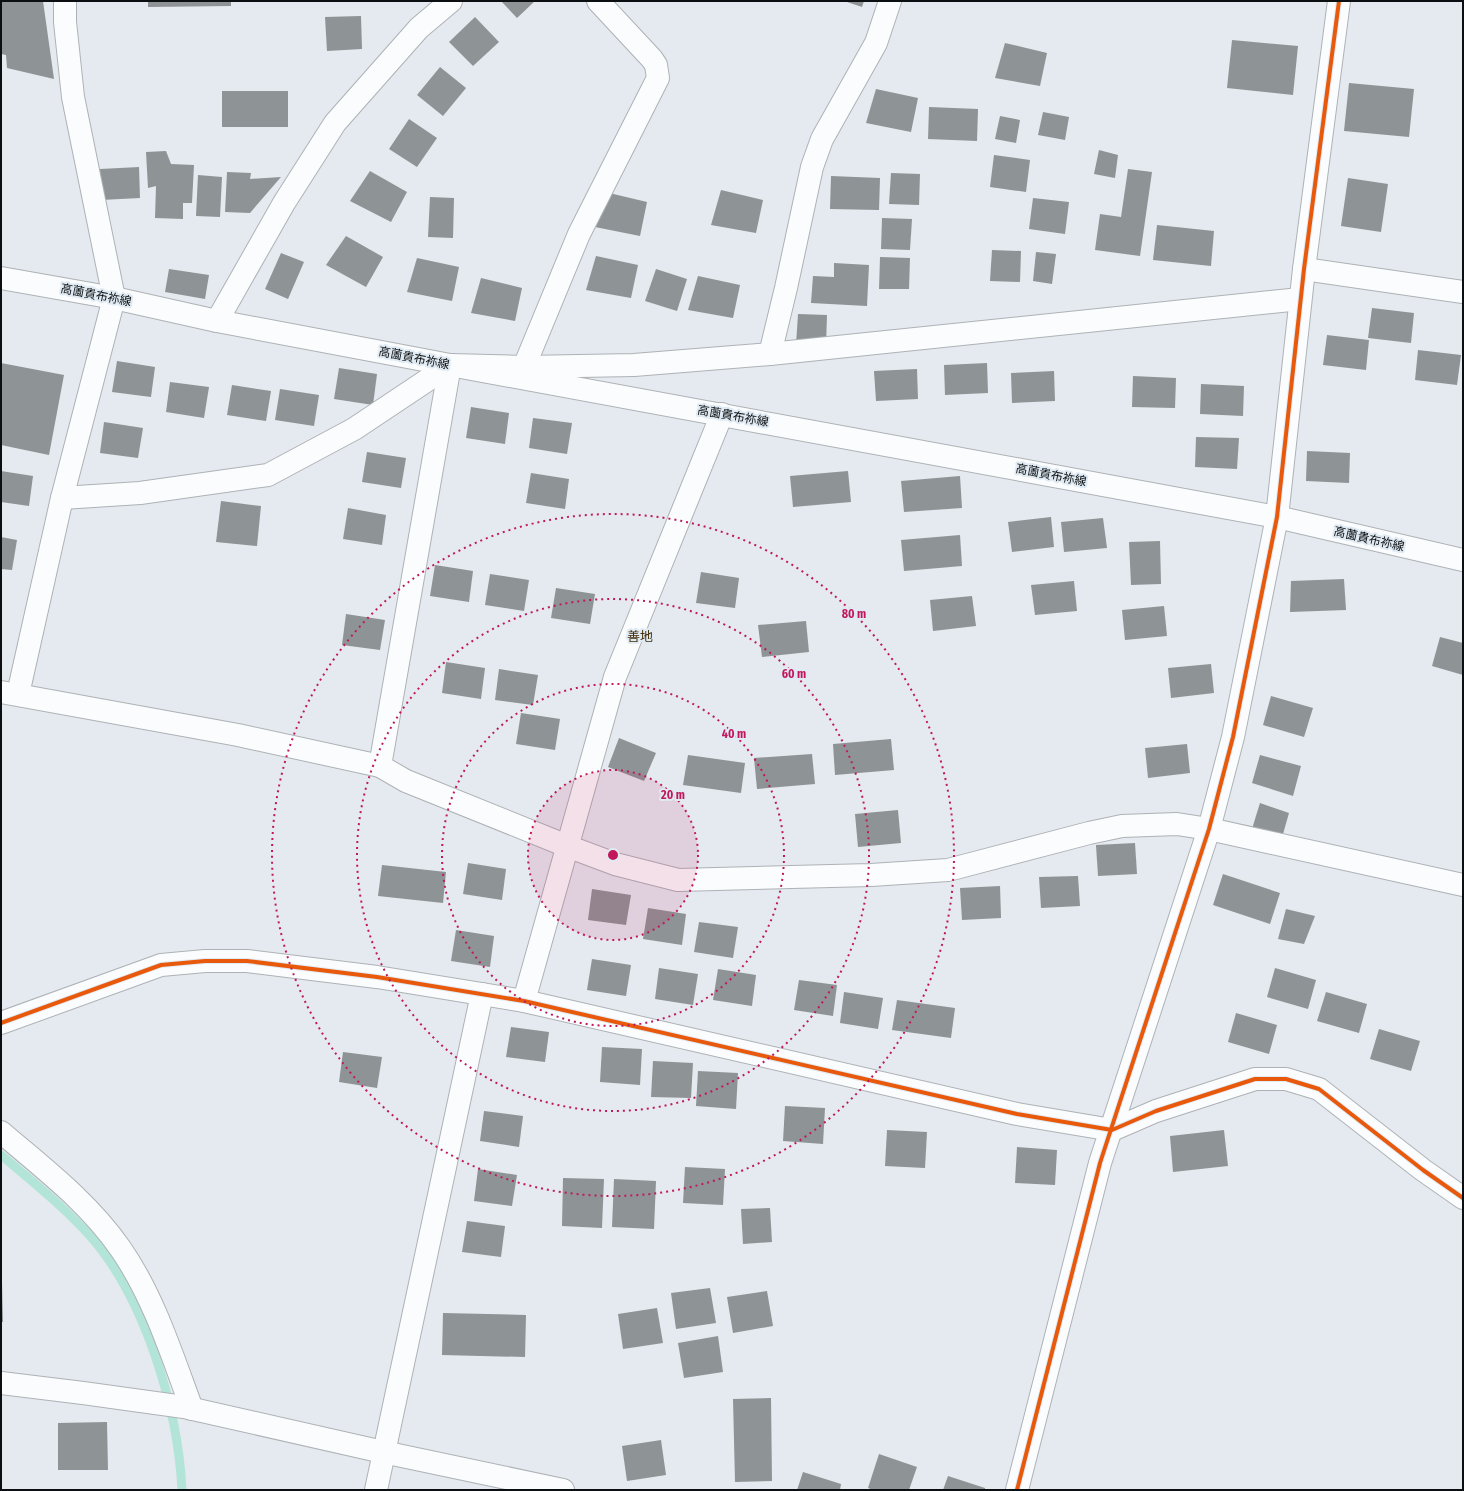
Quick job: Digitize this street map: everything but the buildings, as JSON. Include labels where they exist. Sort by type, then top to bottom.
[{"type":"street","points":[[65,1],[65,22],[73,97],[114,298],[10,693],[238,735],[380,766],[406,780],[567,846],[615,864],[678,880],[871,875],[948,870],[1089,833],[1122,826],[1177,824],[1209,829],[1463,885]]},
{"type":"street","points":[[217,321],[284,203],[335,123],[419,28],[451,1]]},
{"type":"street","points":[[524,367],[579,234],[658,78],[656,65],[652,59],[598,1]]},
{"type":"street","points":[[770,354],[812,167],[822,140],[876,42],[890,1]]},
{"type":"street","points":[[1017,1490],[1100,1163],[1209,829],[1233,736],[1277,518],[1300,299],[1339,1]]},
{"type":"street","points":[[1304,269],[1463,292]]},
{"type":"street","name":"高薗貴布祢線","points":[[1,278],[114,298],[217,321],[450,365],[722,414],[1277,518],[1463,560]]},
{"type":"street","points":[[62,498],[140,493],[268,475],[354,428],[450,365],[524,367],[634,365],[770,354],[1300,299]]},
{"type":"street","points":[[380,766],[450,365]]},
{"type":"street","points":[[524,1000],[615,677],[722,414]]},
{"type":"street","points":[[1,1023],[161,965],[205,961],[255,962],[376,977],[524,1000],[1010,1112],[1112,1130],[1156,1111],[1255,1079],[1286,1079],[1319,1089],[1423,1170],[1463,1198]]},
{"type":"street","points":[[376,1490],[482,994]]},
{"type":"street","points":[[1,1132],[83,1202],[120,1248],[156,1311],[188,1408]]},
{"type":"street","points":[[1,1384],[83,1393],[188,1408],[383,1452],[563,1490]]},
{"type":"waterway","points":[[1,1155],[36,1184],[81,1226],[110,1262],[127,1291],[142,1323],[166,1390],[174,1425],[182,1490]]},
{"type":"cycle path","points":[[1017,1490],[1100,1163],[1209,829],[1233,737],[1277,517],[1304,269],[1339,1]]},
{"type":"cycle path","points":[[1,1023],[161,965],[205,961],[247,961],[377,977],[524,1001],[1017,1114],[1112,1130],[1156,1111],[1255,1079],[1286,1079],[1319,1089],[1423,1170],[1463,1198]]},
{"type":"district","name":"善地","points":[[640,636]]}]
